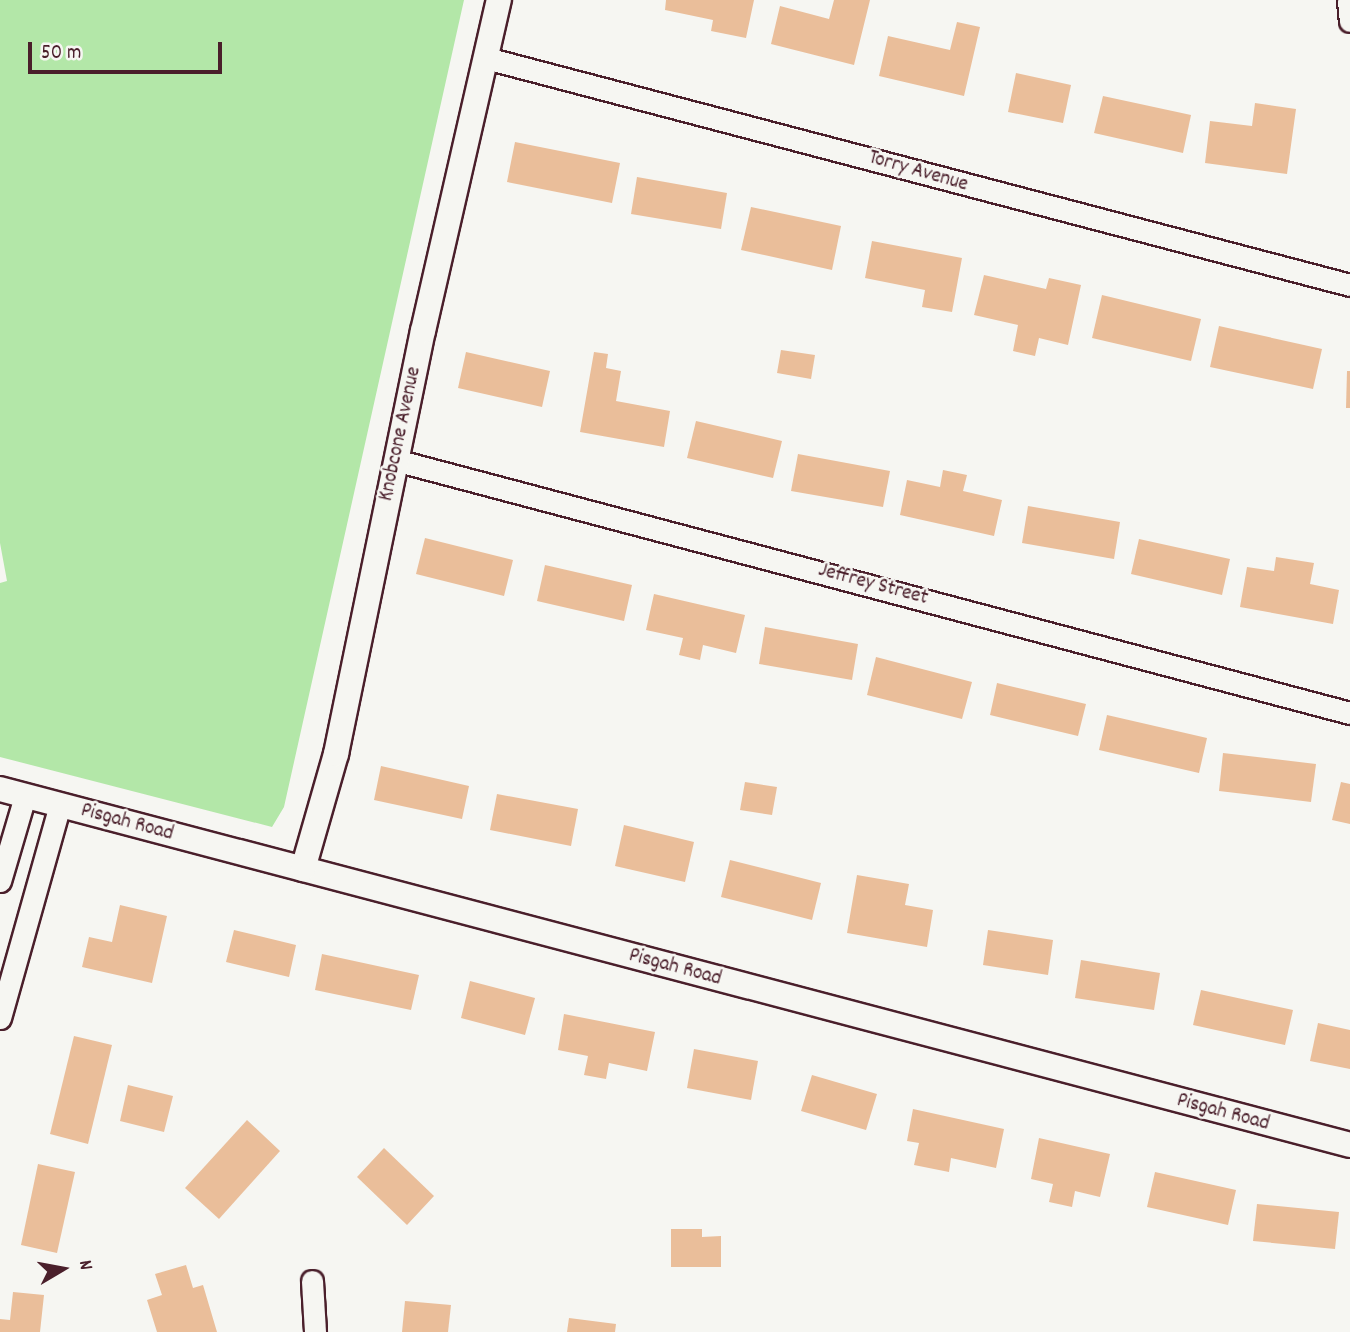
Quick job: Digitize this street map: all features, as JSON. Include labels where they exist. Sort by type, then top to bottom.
[{"type":"street","name":"Knobcone Avenue","points":[[303,869],[340,741],[395,460],[499,0]]},
{"type":"street","points":[[1348,0],[1350,21]]},
{"type":"street","name":"Torry Avenue","points":[[486,58],[1350,285]]},
{"type":"street","name":"Jeffrey Street","points":[[395,460],[1350,713]]},
{"type":"street","name":"Pisgah Road","points":[[0,789],[1350,1145]]},
{"type":"street","points":[[0,881],[25,796]]},
{"type":"street","points":[[0,1018],[60,805]]},
{"type":"street","points":[[312,1281],[315,1332]]},
{"type":"green space","points":[[0,0],[464,0],[284,807],[272,827],[0,757],[0,583],[7,581],[0,543]]},
{"type":"building","points":[[666,0],[754,0],[746,38],[711,31],[713,20],[665,10]]},
{"type":"building","points":[[834,0],[870,0],[854,65],[771,44],[780,6],[829,19]]},
{"type":"building","points":[[957,22],[980,27],[964,96],[879,76],[888,36],[950,50]]},
{"type":"building","points":[[1016,73],[1071,85],[1063,123],[1008,112]]},
{"type":"building","points":[[1103,96],[1191,115],[1183,153],[1094,133]]},
{"type":"building","points":[[1255,103],[1296,109],[1287,174],[1205,163],[1210,121],[1252,126]]},
{"type":"building","points":[[515,142],[620,163],[612,203],[507,182]]},
{"type":"building","points":[[637,177],[727,193],[721,229],[631,214]]},
{"type":"building","points":[[751,207],[841,226],[832,270],[741,250]]},
{"type":"building","points":[[872,241],[962,258],[952,312],[922,307],[925,290],[865,278]]},
{"type":"building","points":[[984,275],[1046,289],[1049,278],[1081,285],[1068,345],[1039,338],[1035,356],[1013,351],[1018,325],[974,315]]},
{"type":"building","points":[[1102,295],[1201,319],[1191,361],[1092,338]]},
{"type":"building","points":[[1219,326],[1322,349],[1313,389],[1210,367]]},
{"type":"building","points":[[781,350],[815,355],[811,379],[777,373]]},
{"type":"building","points":[[466,352],[550,371],[542,407],[458,388]]},
{"type":"building","points":[[594,352],[608,354],[606,368],[621,371],[616,401],[670,411],[664,447],[580,432]]},
{"type":"building","points":[[1347,371],[1350,371],[1350,408],[1346,408]]},
{"type":"building","points":[[696,421],[782,441],[773,478],[687,458]]},
{"type":"building","points":[[798,454],[890,471],[883,507],[791,491]]},
{"type":"building","points":[[943,470],[967,475],[963,491],[1002,500],[994,536],[900,515],[907,480],[940,487]]},
{"type":"building","points":[[1028,506],[1120,522],[1114,559],[1022,543]]},
{"type":"building","points":[[425,538],[513,560],[504,596],[416,574]]},
{"type":"building","points":[[1139,539],[1230,559],[1222,595],[1131,574]]},
{"type":"building","points":[[1276,557],[1314,563],[1310,584],[1339,590],[1333,624],[1240,607],[1247,567],[1274,571]]},
{"type":"building","points":[[545,565],[632,585],[624,621],[537,601]]},
{"type":"building","points":[[654,594],[745,615],[736,653],[703,645],[700,660],[679,655],[683,638],[646,630]]},
{"type":"building","points":[[765,627],[858,644],[852,680],[759,664]]},
{"type":"building","points":[[876,657],[972,682],[962,719],[867,695]]},
{"type":"building","points":[[997,683],[1086,704],[1078,736],[990,715]]},
{"type":"building","points":[[1107,715],[1207,738],[1199,773],[1099,750]]},
{"type":"building","points":[[1223,753],[1316,764],[1311,802],[1219,791]]},
{"type":"building","points":[[381,766],[469,786],[462,819],[374,800]]},
{"type":"building","points":[[745,782],[777,787],[772,815],[740,810]]},
{"type":"building","points":[[1341,782],[1350,784],[1350,824],[1332,820]]},
{"type":"building","points":[[497,794],[578,809],[571,846],[490,830]]},
{"type":"building","points":[[624,825],[694,842],[685,882],[615,866]]},
{"type":"building","points":[[730,860],[821,883],[812,920],[721,897]]},
{"type":"building","points":[[857,875],[909,884],[905,905],[933,910],[927,947],[847,933]]},
{"type":"building","points":[[120,905],[167,916],[152,983],[82,967],[89,937],[112,942]]},
{"type":"building","points":[[234,930],[296,945],[289,977],[226,962]]},
{"type":"building","points":[[988,930],[1053,940],[1048,975],[983,965]]},
{"type":"building","points":[[322,954],[419,975],[411,1010],[315,990]]},
{"type":"building","points":[[1081,960],[1160,973],[1154,1010],[1075,998]]},
{"type":"building","points":[[470,981],[535,998],[525,1035],[461,1018]]},
{"type":"building","points":[[1201,990],[1293,1010],[1285,1045],[1193,1025]]},
{"type":"building","points":[[564,1014],[655,1032],[647,1071],[609,1063],[606,1079],[584,1075],[588,1056],[558,1050]]},
{"type":"building","points":[[1318,1023],[1350,1030],[1350,1069],[1310,1061]]},
{"type":"building","points":[[74,1036],[112,1045],[88,1144],[50,1134]]},
{"type":"building","points":[[694,1049],[758,1061],[751,1100],[687,1088]]},
{"type":"building","points":[[812,1075],[877,1094],[866,1130],[801,1111]]},
{"type":"building","points":[[128,1085],[173,1096],[164,1132],[120,1121]]},
{"type":"building","points":[[913,1109],[1004,1129],[996,1168],[951,1158],[949,1172],[914,1165],[919,1143],[907,1141]]},
{"type":"building","points":[[247,1120],[280,1151],[219,1219],[185,1188]]},
{"type":"building","points":[[1039,1138],[1110,1154],[1100,1197],[1075,1191],[1072,1207],[1049,1202],[1053,1184],[1031,1179]]},
{"type":"building","points":[[384,1148],[434,1196],[407,1225],[357,1177]]},
{"type":"building","points":[[38,1164],[75,1172],[57,1253],[21,1245]]},
{"type":"building","points":[[1155,1172],[1236,1190],[1228,1225],[1147,1207]]},
{"type":"building","points":[[1257,1204],[1339,1212],[1335,1249],[1253,1241]]},
{"type":"building","points":[[671,1229],[702,1229],[702,1237],[721,1236],[721,1267],[671,1267]]},
{"type":"building","points":[[186,1265],[193,1288],[203,1285],[217,1332],[157,1332],[147,1300],[162,1295],[155,1274]]},
{"type":"building","points":[[13,1292],[44,1295],[40,1332],[0,1332],[0,1319],[10,1320]]},
{"type":"building","points":[[405,1301],[451,1305],[448,1332],[402,1332]]},
{"type":"building","points":[[569,1318],[616,1324],[615,1332],[567,1332]]}]
